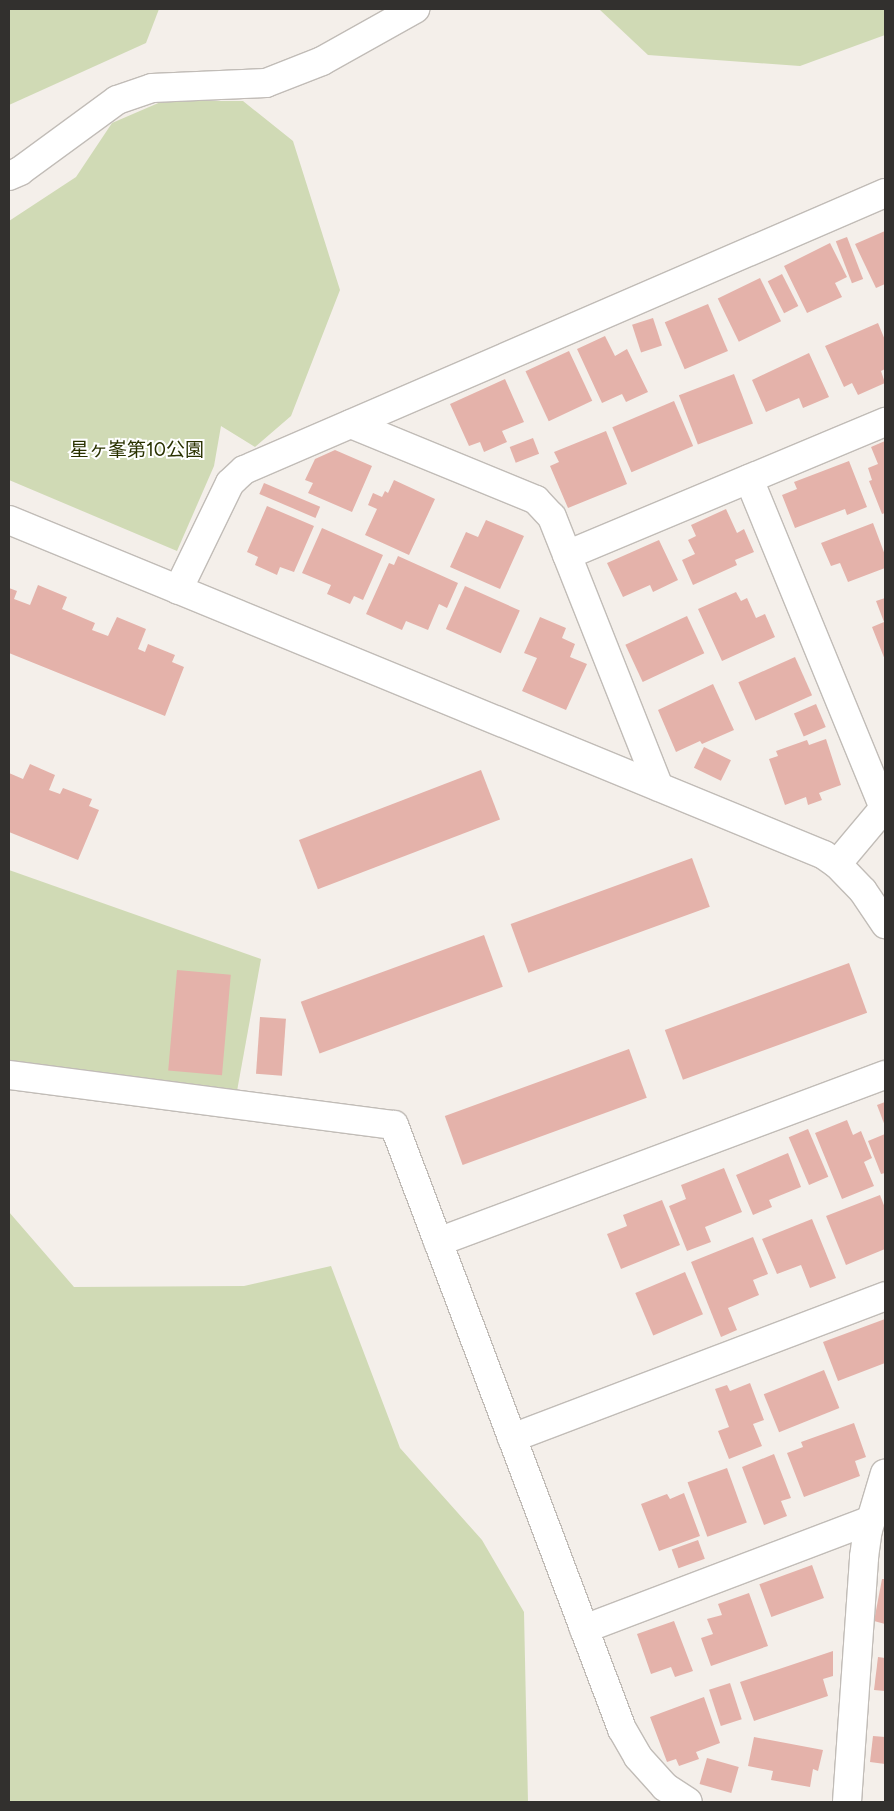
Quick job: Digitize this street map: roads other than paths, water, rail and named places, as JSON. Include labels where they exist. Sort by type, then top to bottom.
[{"type":"street","points":[[9,176],[20,171],[117,100],[152,88],[266,83],[322,61],[415,9]]},
{"type":"street","points":[[178,590],[230,483],[244,470],[885,193]]},
{"type":"street","points":[[567,555],[885,422]]},
{"type":"street","points":[[351,424],[536,500],[552,517],[659,787]]},
{"type":"street","points":[[749,479],[884,808],[837,864]]},
{"type":"street","points":[[9,520],[824,855],[837,864],[863,890],[885,924]]},
{"type":"street","points":[[9,1075],[394,1125],[622,1729],[638,1757],[665,1788],[688,1802]]},
{"type":"street","points":[[438,1242],[885,1075]]},
{"type":"street","points":[[512,1438],[885,1296]]},
{"type":"street","points":[[847,1802],[864,1557],[871,1520],[885,1473]]},
{"type":"street","points":[[584,1629],[871,1520]]},
{"type":"park label","name":"星ヶ峯第10公園","points":[[137,450]]}]
